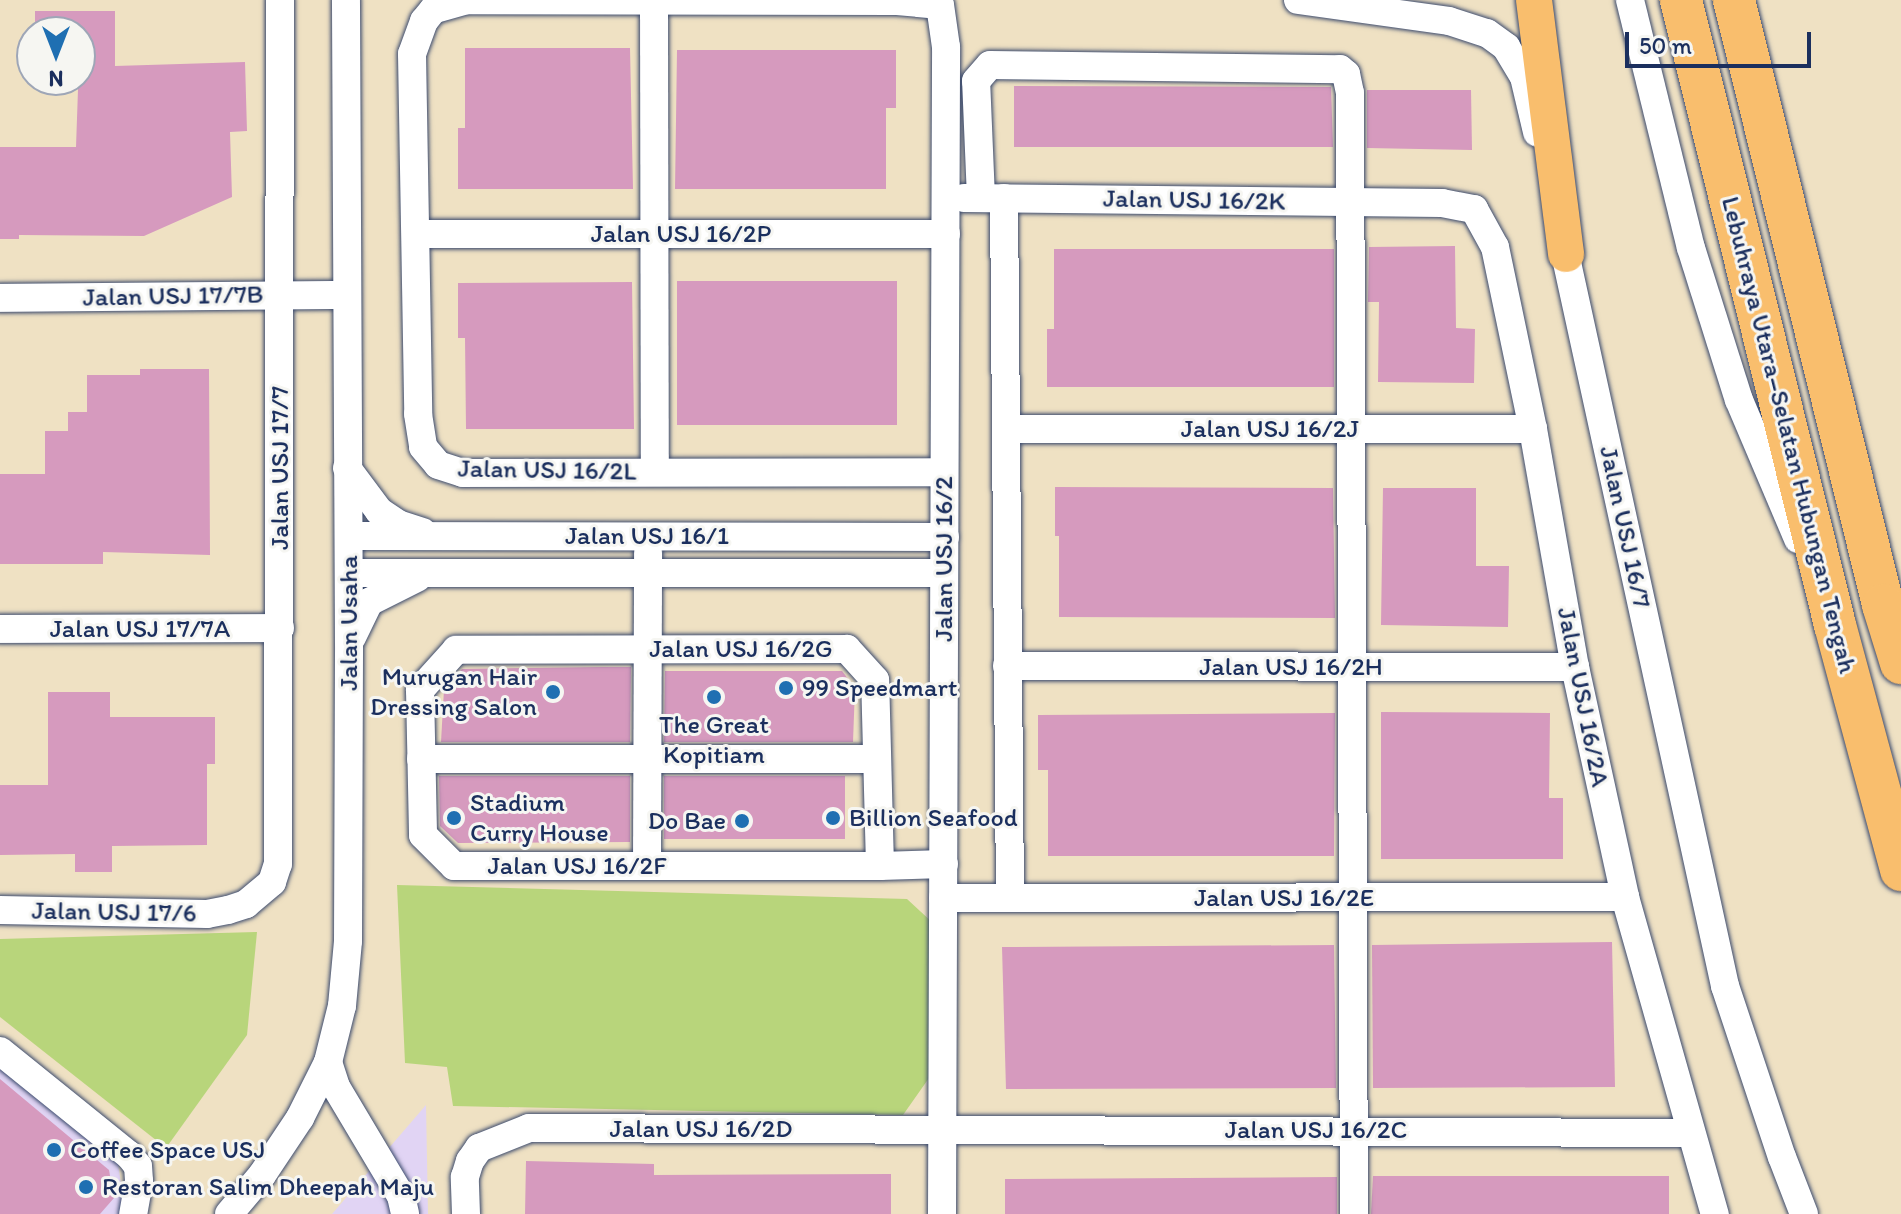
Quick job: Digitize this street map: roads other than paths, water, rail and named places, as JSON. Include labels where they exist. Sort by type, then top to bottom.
[{"type":"highway","name":"Lebuhraya Utara–Selatan Hubungan Tengah","points":[[1734,0],[1883,605],[1901,663]]},
{"type":"highway","name":"Lebuhraya Utara–Selatan Hubungan Tengah","points":[[1681,1],[1835,625],[1901,870]]},
{"type":"main road","points":[[1534,0],[1566,254]]},
{"type":"street","name":"Jalan USJ 17/7","points":[[228,910],[246,904],[272,882],[278,864],[280,0]]},
{"type":"street","name":"Jalan Usaha","points":[[229,1214],[262,1175],[300,1118],[328,1062],[342,1006],[348,941],[346,0]]},
{"type":"street","name":"Jalan USJ 16/2L","points":[[654,0],[467,0],[433,10],[415,39],[412,54],[418,414],[423,447],[438,465],[463,473],[944,472]]},
{"type":"street","points":[[654,0],[655,472]]},
{"type":"street","name":"Jalan USJ 16/2","points":[[654,0],[897,1],[940,5],[946,47],[942,1214]]},
{"type":"street","name":"Jalan USJ 16/7","points":[[1298,0],[1449,21],[1487,33],[1506,47],[1524,77],[1566,254],[1725,986],[1804,1214]]},
{"type":"street","points":[[1630,0],[1691,248],[1739,400],[1835,625]]},
{"type":"street","points":[[1010,898],[1006,429],[992,198],[976,81],[990,65],[1340,69],[1346,74],[1350,93],[1354,1214]]},
{"type":"street","name":"Jalan USJ 16/2K","points":[[946,198],[1442,203]]},
{"type":"street","name":"Jalan USJ 16/2A","points":[[1442,203],[1474,209],[1495,247],[1533,429],[1575,667],[1625,897],[1715,1214]]},
{"type":"street","name":"Jalan USJ 16/2P","points":[[416,234],[946,234]]},
{"type":"street","name":"Jalan USJ 17/7B","points":[[0,298],[346,295]]},
{"type":"street","name":"Jalan USJ 16/2J","points":[[1006,429],[1533,429]]},
{"type":"street","points":[[346,468],[379,511],[398,524],[436,536]]},
{"type":"street","name":"Jalan USJ 16/1","points":[[349,536],[945,537]]},
{"type":"street","points":[[647,866],[648,536]]},
{"type":"street","name":"Jalan USJ 16/1","points":[[349,573],[944,573]]},
{"type":"street","points":[[349,643],[369,602],[409,579],[442,573]]},
{"type":"street","name":"Jalan USJ 17/7A","points":[[0,629],[280,628]]},
{"type":"street","name":"Jalan USJ 16/2G","points":[[456,650],[847,649],[875,680],[880,866]]},
{"type":"street","name":"Jalan USJ 16/2F","points":[[456,650],[420,690],[423,835],[454,866],[944,864]]},
{"type":"street","name":"Jalan USJ 16/2H","points":[[1007,666],[1575,667]]},
{"type":"street","points":[[421,759],[877,759]]},
{"type":"street","name":"Jalan USJ 16/2E","points":[[943,898],[1625,897]]},
{"type":"street","name":"Jalan USJ 17/6","points":[[0,910],[207,914],[228,910]]},
{"type":"street","points":[[0,1051],[129,1155],[138,1166],[139,1181],[133,1214]]},
{"type":"street","points":[[328,1062],[336,1087],[401,1196],[405,1214]]},
{"type":"street","name":"Jalan USJ 16/2D","points":[[466,1214],[465,1177],[470,1161],[479,1148],[529,1128],[942,1130]]},
{"type":"street","name":"Jalan USJ 16/2C","points":[[942,1130],[1691,1133]]},
{"type":"place","name":"99 Speedmart","points":[[786,688]]},
{"type":"place","name":"Murugan Hair Dressing Salon","points":[[553,692]]},
{"type":"place","name":"The Great Kopitiam","points":[[714,697]]},
{"type":"place","name":"Stadium Curry House","points":[[454,818]]},
{"type":"place","name":"Billion Seafood","points":[[833,818]]},
{"type":"place","name":"Do Bae","points":[[742,821]]},
{"type":"place","name":"Coffee Space USJ","points":[[54,1150]]},
{"type":"place","name":"Restoran Salim Dheepah Maju","points":[[86,1187]]}]
